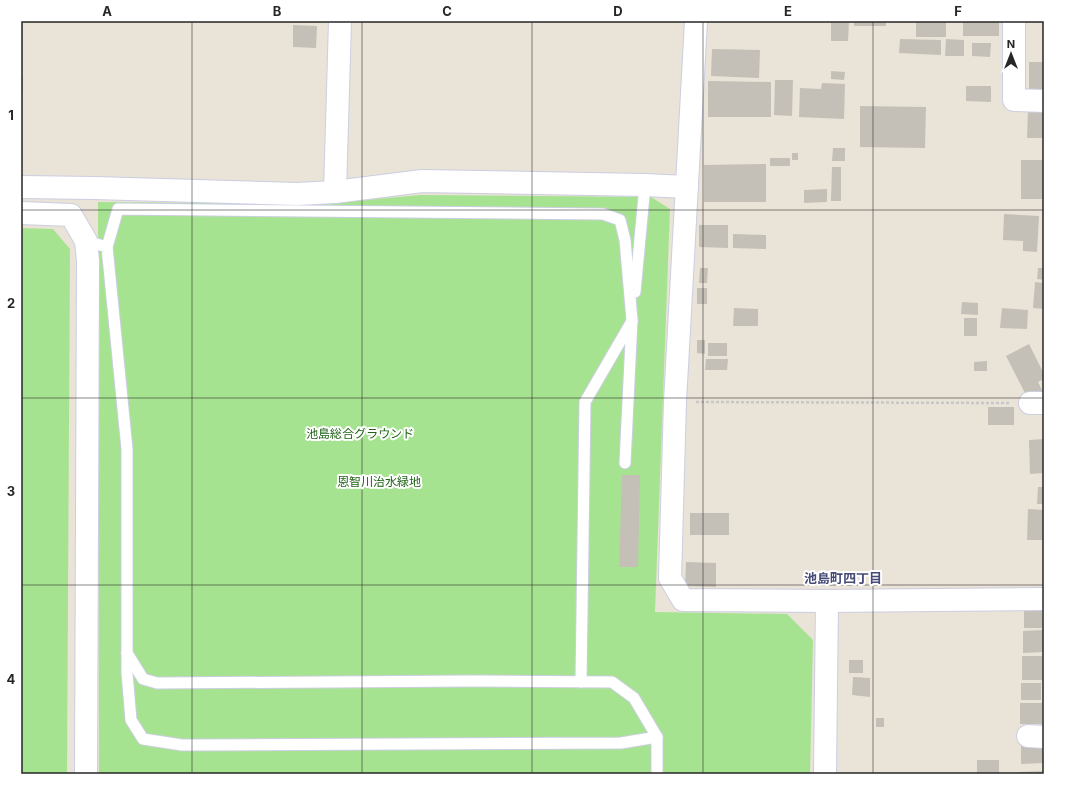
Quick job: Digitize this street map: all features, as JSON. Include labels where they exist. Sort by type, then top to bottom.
[{"type":"street","points":[[335,192],[340,21]]},
{"type":"street","points":[[696,21],[675,402],[670,578],[683,600],[827,601],[1044,599]]},
{"type":"street","points":[[1014,21],[1014,100],[1044,101]]},
{"type":"street","points":[[21,187],[297,194],[335,192],[422,181],[687,187]]},
{"type":"street","points":[[72,215],[94,188]]},
{"type":"street","points":[[21,213],[72,215]]},
{"type":"street","points":[[72,215],[86,241],[88,261],[86,774]]},
{"type":"street","points":[[825,774],[827,601]]},
{"type":"lane","points":[[625,463],[632,320],[645,185]]},
{"type":"lane","points":[[581,682],[585,402],[632,320],[625,240],[620,220],[604,214],[118,209],[107,247],[127,449],[127,673],[131,720],[143,739],[182,745],[214,745],[621,743],[657,737]]},
{"type":"lane","points":[[86,241],[107,247]]},
{"type":"lane","points":[[127,653],[143,679],[157,683],[465,681],[612,682],[634,698],[657,737],[657,774]]},
{"type":"path","points":[[675,402],[1037,403]]},
{"type":"green space","name":"恩智川治水緑地","points":[[420,195],[651,197],[670,209],[655,612],[787,614],[813,640],[810,774],[99,774],[98,202],[323,204]]},
{"type":"green space","points":[[21,228],[53,229],[70,249],[67,774],[21,774]]},
{"type":"building","points":[[831,21],[849,21],[848,41],[831,41]]},
{"type":"building","points":[[854,21],[886,21],[886,26],[854,26]]},
{"type":"building","points":[[916,21],[946,21],[946,37],[916,37]]},
{"type":"building","points":[[963,21],[999,21],[999,36],[963,36]]},
{"type":"building","points":[[293,25],[317,26],[316,48],[293,47]]},
{"type":"building","points":[[900,39],[941,40],[941,55],[899,53]]},
{"type":"building","points":[[946,39],[964,40],[964,56],[945,56]]},
{"type":"building","points":[[972,43],[991,43],[990,57],[972,56]]},
{"type":"building","points":[[712,49],[760,50],[759,78],[711,76]]},
{"type":"building","points":[[1029,62],[1044,62],[1044,92],[1029,92]]},
{"type":"building","points":[[831,71],[845,72],[844,80],[831,79]]},
{"type":"building","points":[[21,77],[23,77],[23,94],[21,94]]},
{"type":"building","points":[[775,80],[793,80],[792,116],[774,115]]},
{"type":"building","points":[[708,81],[771,82],[771,117],[708,117]]},
{"type":"building","points":[[822,83],[845,84],[844,119],[799,117],[800,88],[821,89]]},
{"type":"building","points":[[966,86],[991,86],[991,102],[966,101]]},
{"type":"building","points":[[860,106],[926,107],[925,148],[860,147]]},
{"type":"building","points":[[1028,110],[1044,111],[1044,138],[1027,138]]},
{"type":"building","points":[[833,148],[845,148],[845,161],[832,161]]},
{"type":"building","points":[[792,153],[798,153],[798,160],[792,160]]},
{"type":"building","points":[[770,158],[790,158],[790,166],[770,166]]},
{"type":"building","points":[[1021,160],[1044,160],[1044,199],[1021,199]]},
{"type":"building","points":[[766,164],[766,202],[704,202],[704,165]]},
{"type":"building","points":[[832,167],[841,167],[841,201],[831,201]]},
{"type":"building","points":[[827,189],[827,202],[804,203],[804,190]]},
{"type":"building","points":[[1004,214],[1039,216],[1037,252],[1023,251],[1023,241],[1003,240]]},
{"type":"building","points":[[699,225],[728,225],[728,248],[699,247]]},
{"type":"building","points":[[733,234],[766,235],[766,249],[733,248]]},
{"type":"building","points":[[700,268],[708,268],[707,283],[699,283]]},
{"type":"building","points":[[1038,268],[1044,268],[1044,280],[1037,279]]},
{"type":"building","points":[[1035,282],[1044,283],[1044,309],[1033,308]]},
{"type":"building","points":[[697,288],[707,288],[707,304],[697,304]]},
{"type":"building","points":[[962,302],[978,303],[978,315],[961,314]]},
{"type":"building","points":[[734,308],[758,309],[758,326],[733,326]]},
{"type":"building","points":[[1002,308],[1028,310],[1027,329],[1000,328]]},
{"type":"building","points":[[964,318],[977,318],[977,336],[964,336]]},
{"type":"building","points":[[697,340],[705,340],[705,354],[697,353]]},
{"type":"building","points":[[708,343],[727,343],[727,356],[708,356]]},
{"type":"building","points":[[1029,344],[1044,374],[1044,379],[1038,382],[1044,394],[1027,397],[1006,356]]},
{"type":"building","points":[[706,359],[728,359],[727,370],[705,370]]},
{"type":"building","points":[[987,361],[987,371],[974,371],[974,362]]},
{"type":"building","points":[[988,407],[1014,407],[1014,425],[988,425]]},
{"type":"building","points":[[1044,439],[1044,473],[1030,474],[1029,440]]},
{"type":"building","points":[[622,475],[640,475],[638,567],[619,567]]},
{"type":"building","points":[[1038,487],[1044,487],[1044,504],[1037,504]]},
{"type":"building","points":[[1028,509],[1044,510],[1044,540],[1027,540]]},
{"type":"building","points":[[690,513],[729,513],[729,535],[690,535]]},
{"type":"building","points":[[686,562],[716,563],[716,587],[685,586]]},
{"type":"building","points":[[1024,605],[1042,605],[1042,628],[1024,628]]},
{"type":"building","points":[[1043,630],[1044,652],[1023,653],[1023,631]]},
{"type":"building","points":[[1022,656],[1042,656],[1042,680],[1022,680]]},
{"type":"building","points":[[849,660],[863,660],[863,673],[849,673]]},
{"type":"building","points":[[853,677],[870,678],[870,697],[852,695]]},
{"type":"building","points":[[1021,683],[1041,683],[1041,700],[1021,700]]},
{"type":"building","points":[[1020,703],[1042,703],[1042,724],[1020,724]]},
{"type":"building","points":[[876,718],[884,718],[884,727],[876,727]]},
{"type":"building","points":[[1043,741],[1043,763],[1021,764],[1021,742]]},
{"type":"building","points":[[977,760],[999,760],[999,774],[977,774]]},
{"type":"building","points":[[1044,771],[1044,774],[1019,774],[1019,772]]},
{"type":"district","name":"池島町四丁目","points":[[843,578]]},
{"type":"park label","name":"池島総合グラウンド","points":[[360,433]]}]
